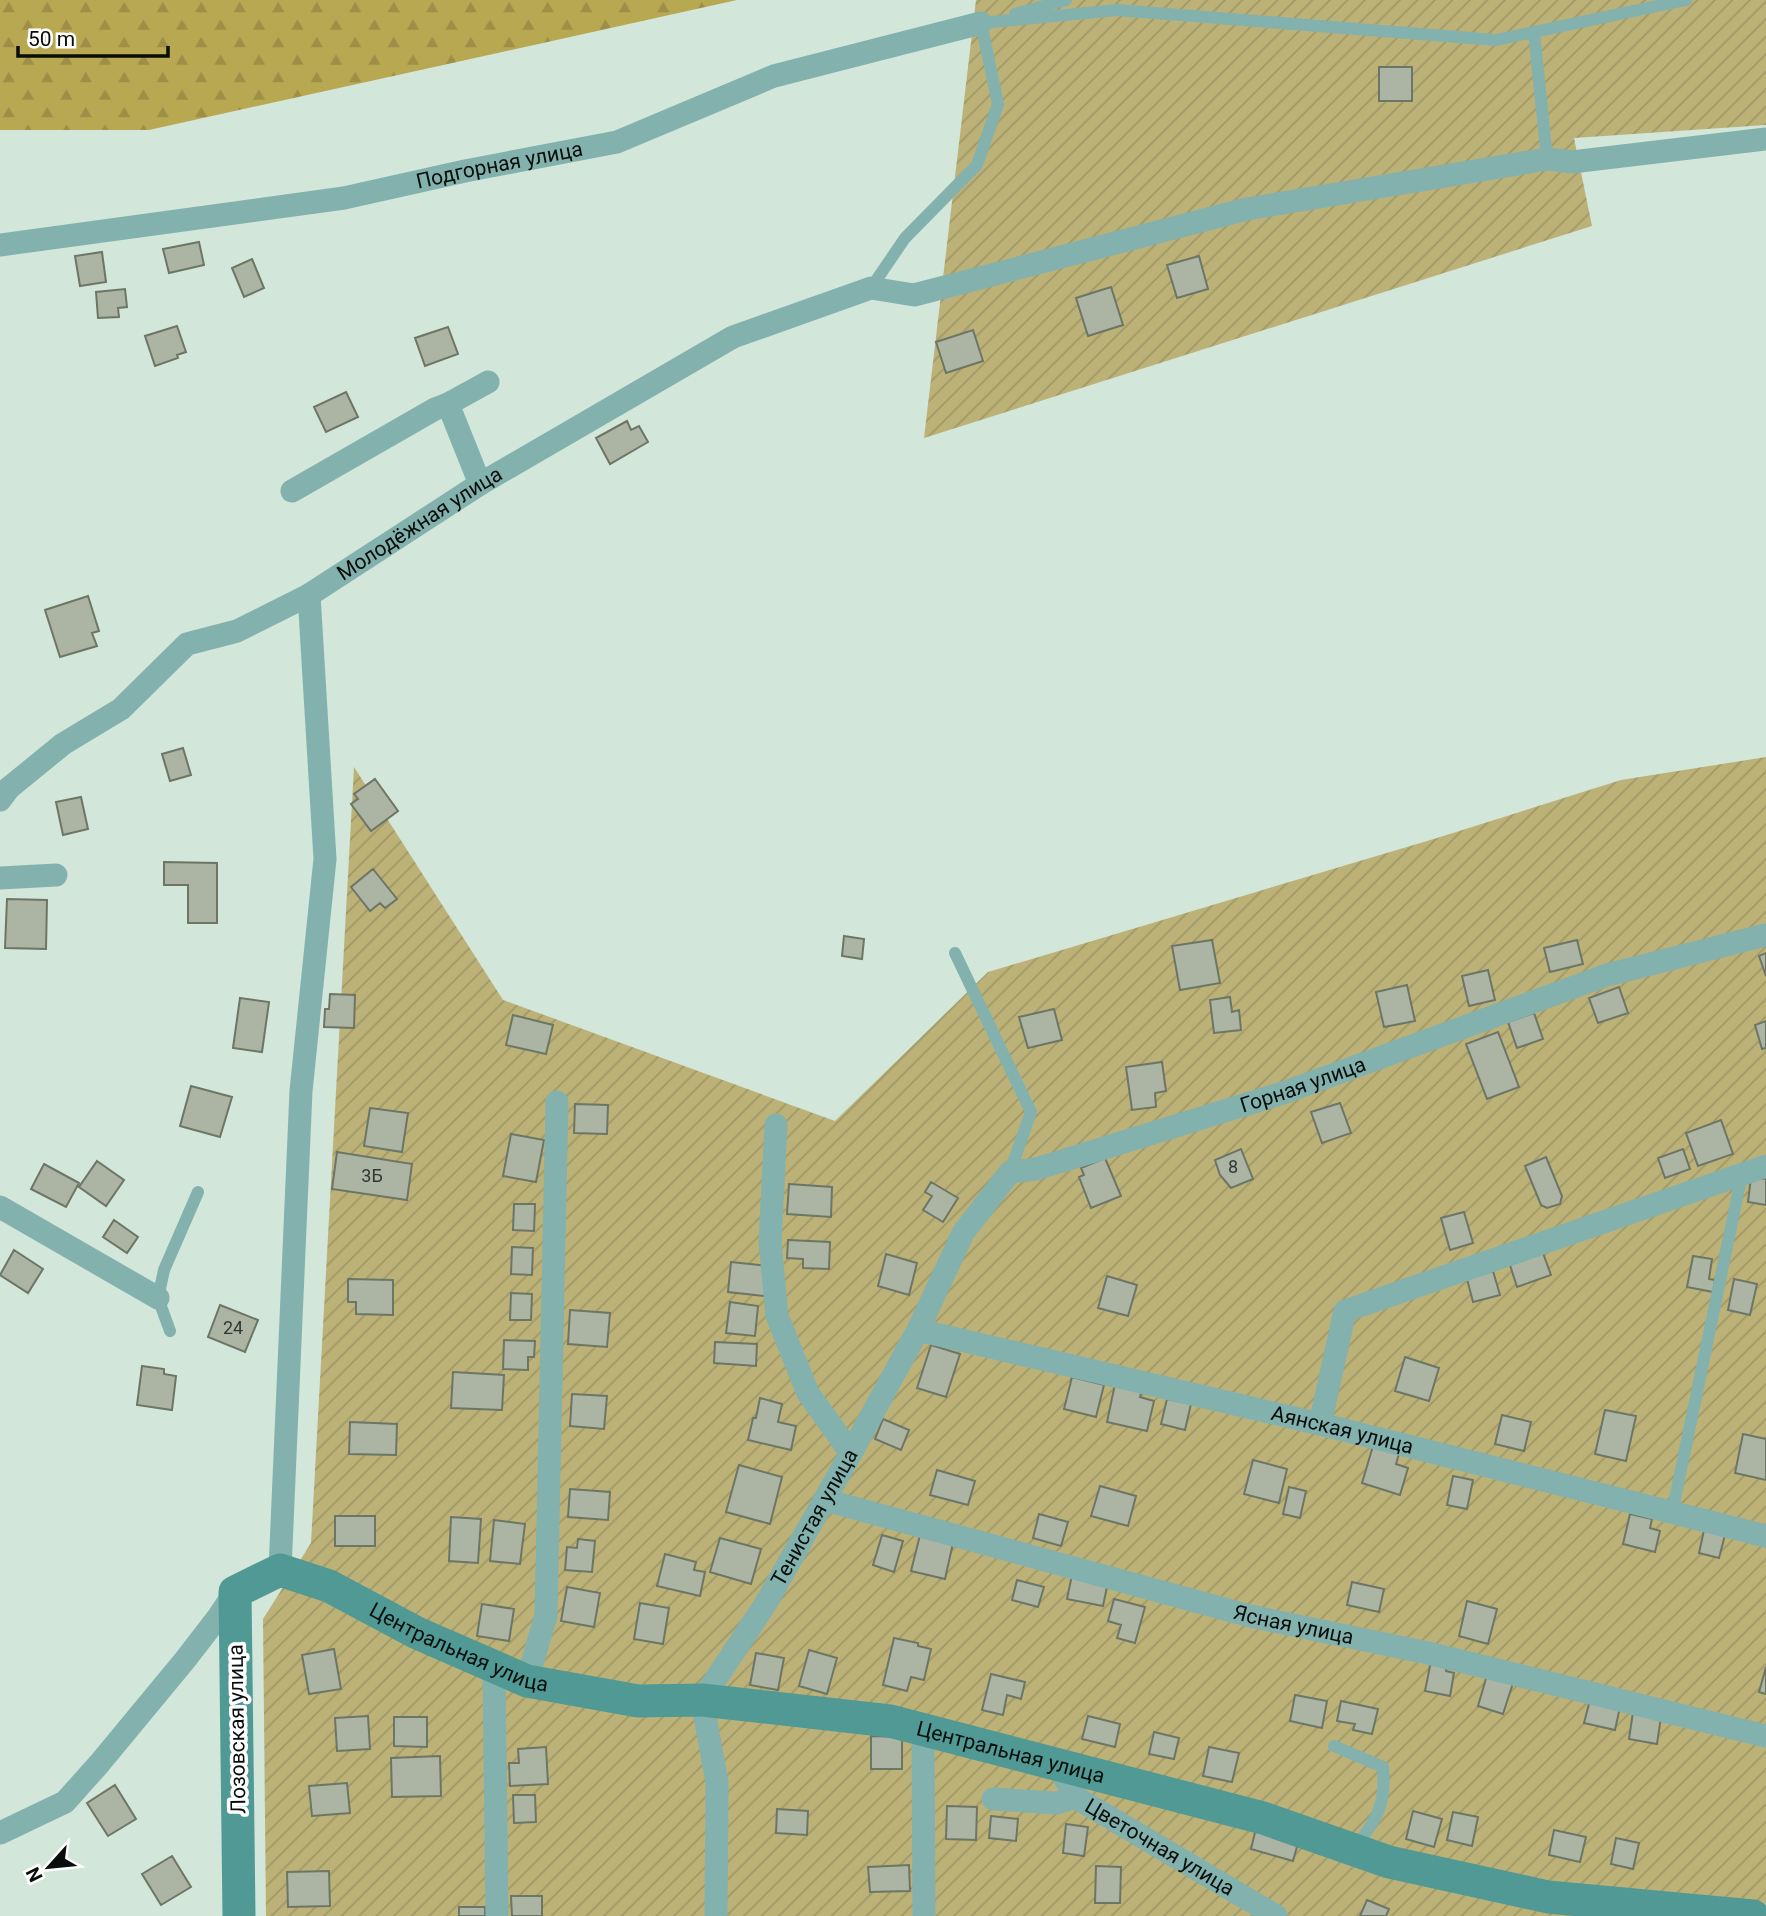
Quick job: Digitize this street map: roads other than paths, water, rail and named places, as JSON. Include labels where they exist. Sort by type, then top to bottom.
[{"type":"main road","points":[[235,1592],[280,1570]]},
{"type":"main road","name":"Центральная улица","points":[[280,1570],[329,1586],[417,1633],[527,1681],[638,1702],[702,1700],[890,1721],[1263,1818],[1389,1862],[1548,1897],[1753,1916]]},
{"type":"main road","name":"Лозовская улица","points":[[235,1592],[239,1916]]},
{"type":"street","name":"Подгорная улица","points":[[0,245],[344,198],[617,142],[774,76],[981,23]]},
{"type":"street","points":[[870,288],[914,295],[1247,209],[1547,159],[1572,162],[1766,138]]},
{"type":"street","name":"Молодёжная улица","points":[[0,800],[9,788],[63,744],[121,709],[187,643],[237,631],[309,595],[480,484],[733,337],[870,288]]},
{"type":"street","points":[[292,491],[435,409],[488,382]]},
{"type":"street","points":[[448,404],[480,484]]},
{"type":"street","points":[[280,1570],[302,1091],[324,859],[309,595]]},
{"type":"street","points":[[0,878],[56,875]]},
{"type":"street","name":"Горная улица","points":[[1010,1172],[1036,1169],[1283,1093],[1607,975],[1766,935]]},
{"type":"street","points":[[527,1681],[546,1615],[557,1102]]},
{"type":"street","points":[[776,1125],[770,1242],[777,1316],[808,1393],[851,1453]]},
{"type":"street","points":[[1320,1424],[1345,1311],[1766,1166]]},
{"type":"street","points":[[918,1329],[963,1233],[1010,1172]]},
{"type":"street","points":[[0,1207],[158,1298]]},
{"type":"street","name":"Тенистая улица","points":[[702,1700],[766,1603],[918,1329]]},
{"type":"street","name":"Аянская улица","points":[[918,1329],[1320,1424],[1766,1536]]},
{"type":"street","name":"Ясная улица","points":[[825,1500],[1250,1616],[1428,1653],[1766,1736]]},
{"type":"street","points":[[0,1833],[65,1802],[185,1660],[235,1592]]},
{"type":"street","points":[[494,1666],[497,1916]]},
{"type":"street","points":[[702,1700],[717,1782],[716,1916]]},
{"type":"street","points":[[923,1729],[924,1916]]},
{"type":"street","name":"Цветочная улица","points":[[1057,1764],[1075,1797],[1276,1916]]},
{"type":"street","points":[[993,1798],[1058,1803],[1075,1797]]},
{"type":"lane","points":[[981,23],[1066,0]]},
{"type":"lane","points":[[981,23],[1117,10],[1496,40],[1686,0]]},
{"type":"lane","points":[[870,288],[905,239],[977,164],[998,104],[981,23]]},
{"type":"lane","points":[[1534,32],[1547,159]]},
{"type":"lane","points":[[955,953],[1031,1112],[1010,1172]]},
{"type":"lane","points":[[1672,1513],[1742,1174]]},
{"type":"lane","points":[[170,1331],[158,1298],[164,1270],[198,1192]]},
{"type":"lane","points":[[1334,1746],[1383,1767],[1384,1788],[1376,1819],[1354,1850]]}]
